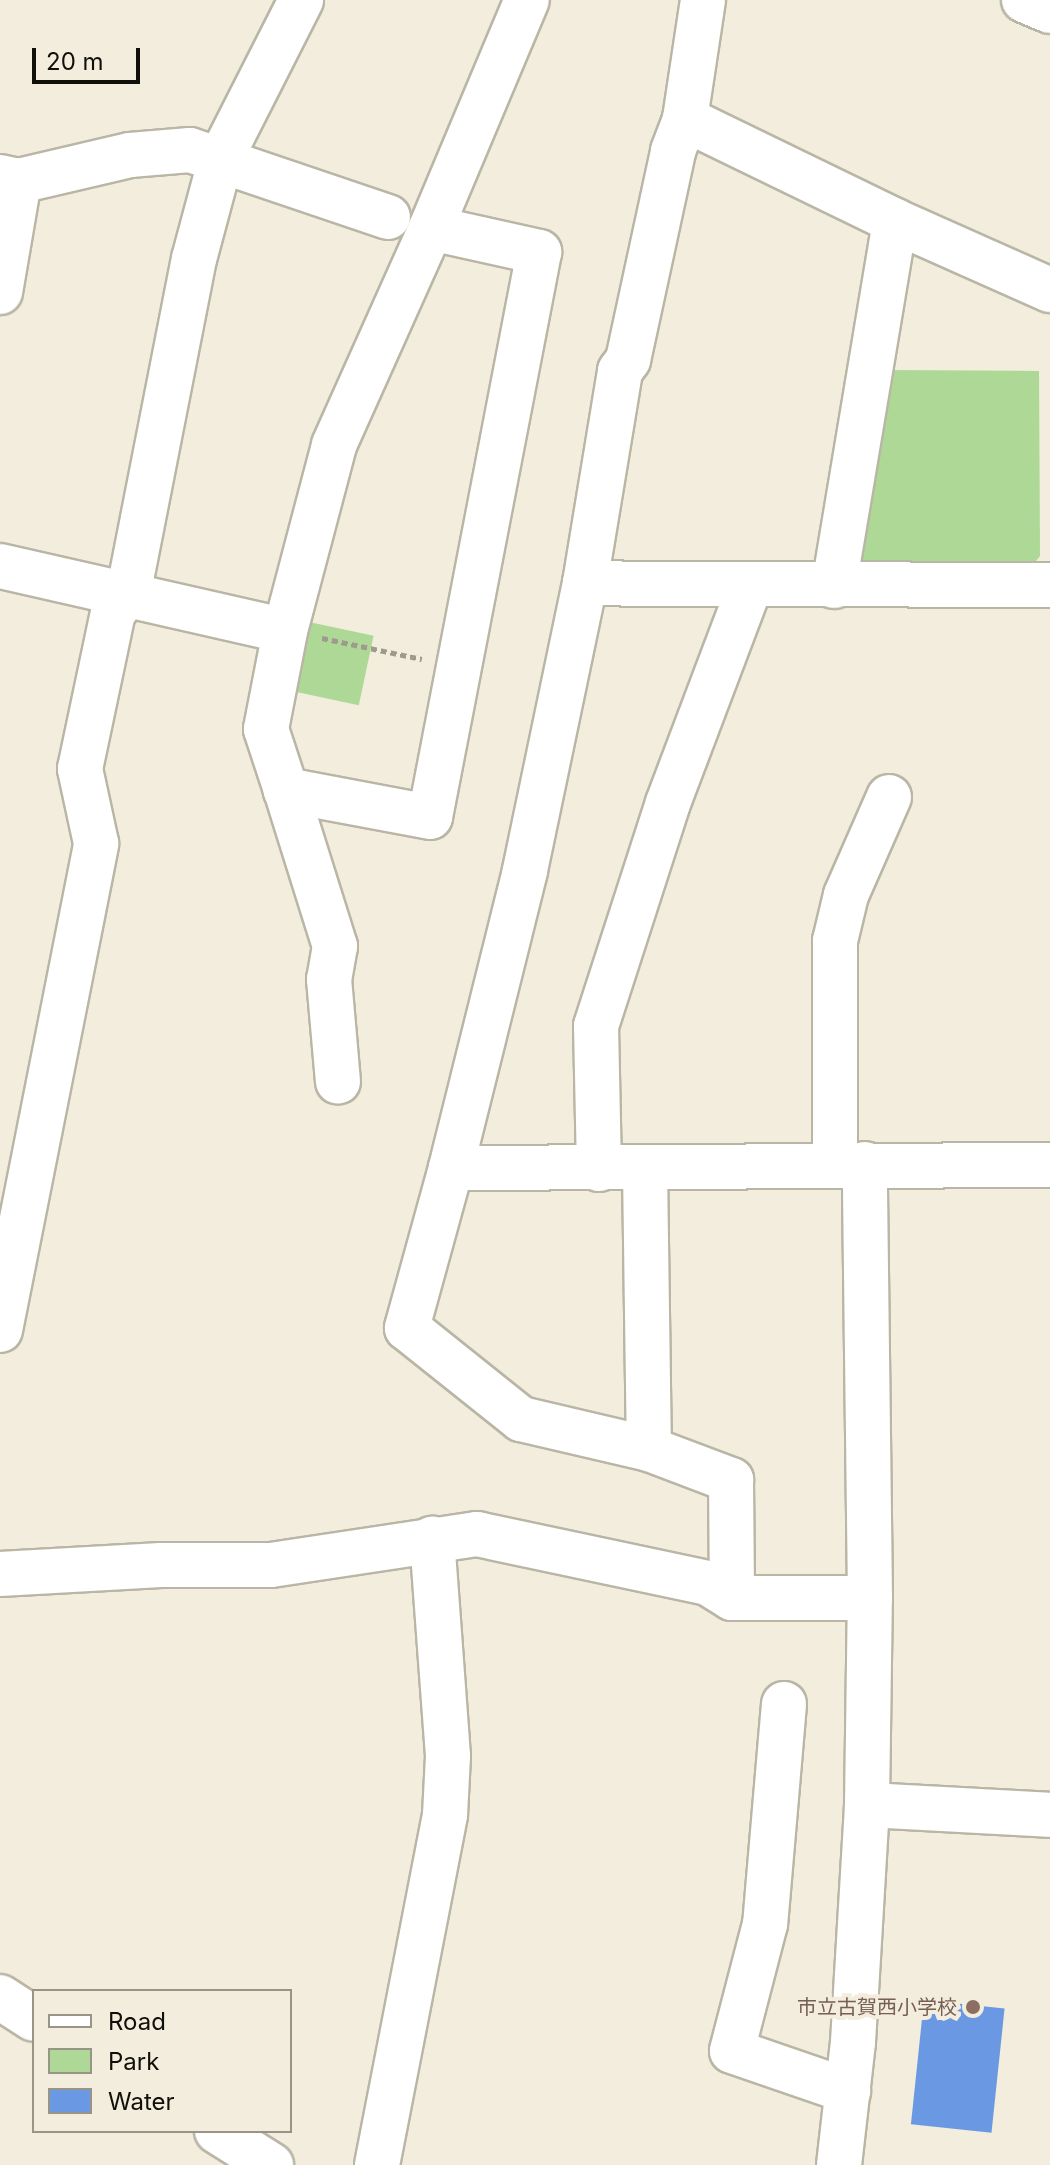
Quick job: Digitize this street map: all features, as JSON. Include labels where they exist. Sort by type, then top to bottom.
[{"type":"street","points":[[0,1330],[96,843],[80,769],[113,612],[128,595],[194,259],[221,158],[301,0]]},
{"type":"street","points":[[338,1082],[329,979],[335,946],[266,729],[285,631],[334,445],[431,228],[527,0]]},
{"type":"street","points":[[703,0],[685,119],[673,151],[628,360],[620,371],[585,583],[525,871],[451,1168],[407,1328],[521,1419],[649,1449],[731,1480],[732,1598]]},
{"type":"street","points":[[1024,0],[1050,11]]},
{"type":"street","points":[[685,119],[895,221],[1050,290]]},
{"type":"street","points":[[0,292],[10,179],[130,155],[190,150],[388,217]]},
{"type":"street","points":[[834,586],[895,221]]},
{"type":"street","points":[[286,790],[430,817],[539,252],[431,228]]},
{"type":"street","points":[[0,566],[285,631]]},
{"type":"street","points":[[585,583],[1050,585]]},
{"type":"street","points":[[599,1169],[596,1026],[668,803],[750,586]]},
{"type":"street","points":[[839,2165],[848,2091],[867,1805],[870,1598],[850,1165],[835,941],[846,895],[889,797]]},
{"type":"street","points":[[451,1168],[1050,1165]]},
{"type":"street","points":[[645,1169],[649,1449]]},
{"type":"street","points":[[0,1574],[161,1565],[271,1565],[477,1534],[708,1583],[732,1598],[870,1598]]},
{"type":"street","points":[[377,2165],[445,1815],[448,1756],[432,1539]]},
{"type":"street","points":[[784,1704],[765,1924],[732,2051],[848,2091]]},
{"type":"street","points":[[867,1805],[1050,1815]]},
{"type":"street","points":[[0,1997],[32,2018]]},
{"type":"street","points":[[219,2143],[271,2165]]},
{"type":"path","points":[[285,631],[458,666]]},
{"type":"green space","points":[[885,370],[1039,371],[1040,556],[1033,565],[865,570],[853,556]]},
{"type":"green space","points":[[309,622],[374,636],[359,705],[294,691]]},
{"type":"water","points":[[924,2000],[1005,2008],[991,2133],[911,2124]]},
{"type":"place","name":"市立古賀西小学校","points":[[973,2007]]}]
